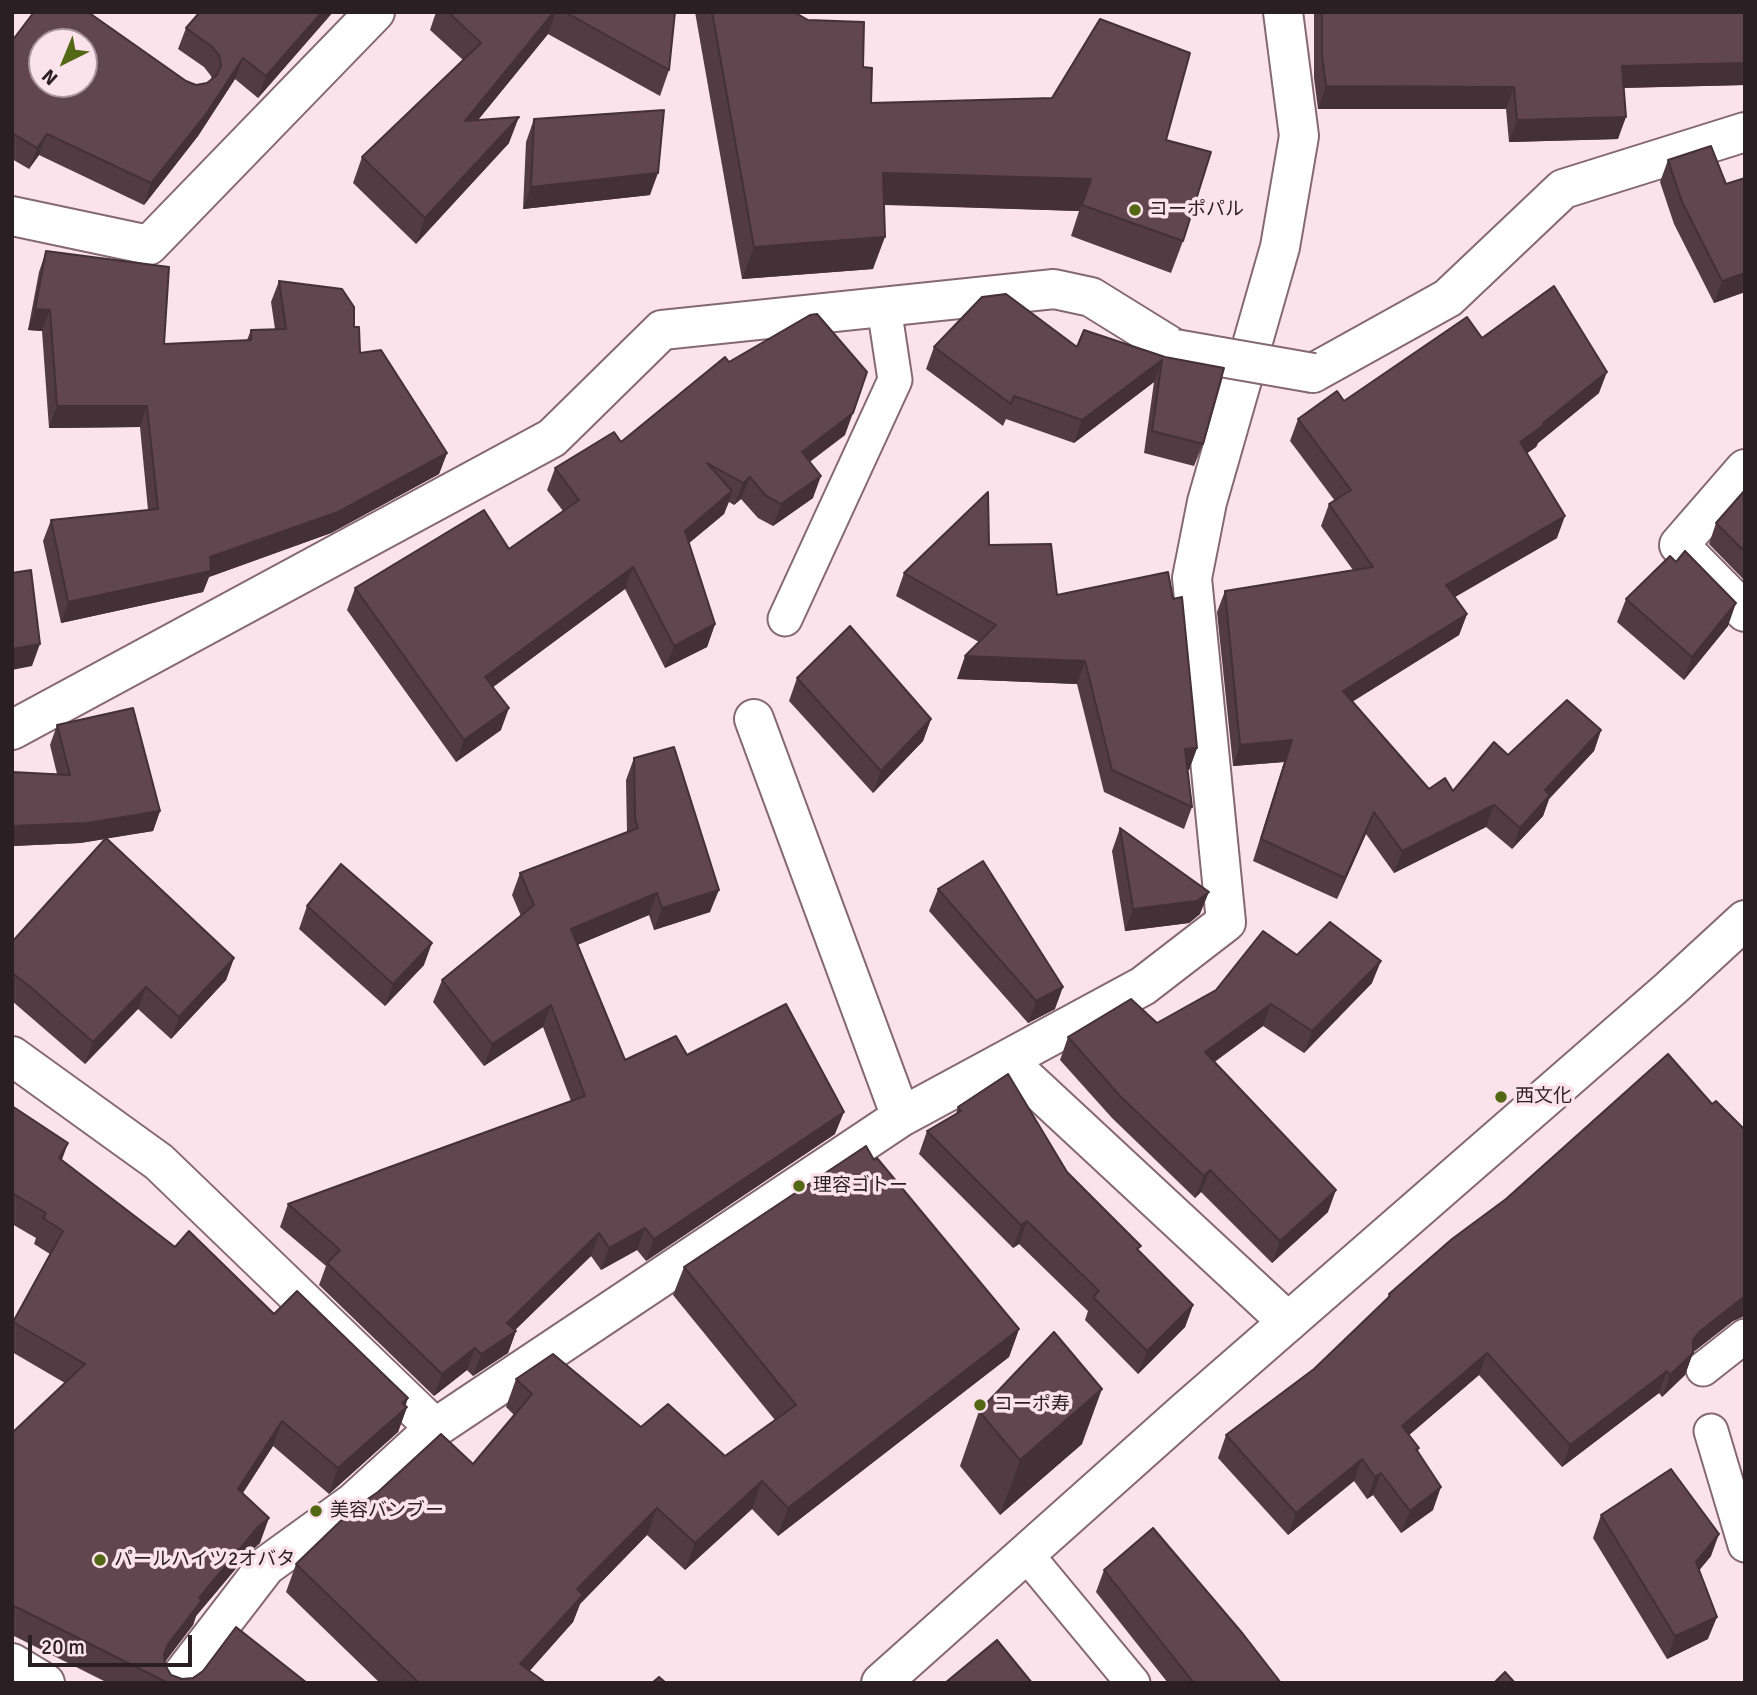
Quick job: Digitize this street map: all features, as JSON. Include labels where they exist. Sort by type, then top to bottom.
[{"type":"street","points":[[12,216],[149,245],[375,12]]},
{"type":"street","points":[[176,1683],[266,1566],[353,1503],[435,1428],[901,1117],[1143,986],[1226,922],[1192,578],[1207,502],[1280,247],[1299,136],[1283,12]]},
{"type":"street","points":[[12,730],[552,438],[662,330],[1054,289],[1091,297],[1175,349],[1313,373],[1448,298],[1563,189],[1745,132]]},
{"type":"street","points":[[1745,470],[1679,545],[1745,612]]},
{"type":"street","points":[[754,719],[901,1117]]},
{"type":"street","points":[[881,1683],[1288,1322],[1660,998],[1745,920]]},
{"type":"street","points":[[12,1056],[159,1162],[435,1428]]},
{"type":"street","points":[[1006,1060],[1288,1322]]},
{"type":"street","points":[[12,1663],[45,1683]]},
{"type":"lane","points":[[785,619],[895,380],[884,307]]},
{"type":"lane","points":[[1703,1369],[1745,1336]]},
{"type":"lane","points":[[1711,1432],[1745,1545]]},
{"type":"lane","points":[[1026,1553],[1133,1683]]},
{"type":"building","points":[[34,12],[88,12],[186,81],[196,85],[207,83],[217,75],[221,65],[219,55],[211,46],[186,28],[200,12],[322,12],[266,76],[243,58],[206,114],[151,183],[47,134],[37,148],[12,133],[12,41]]},
{"type":"building","points":[[448,12],[554,12],[465,121],[519,117],[425,218],[362,157],[481,43]]},
{"type":"building","points":[[565,12],[675,12],[669,70]]},
{"type":"building","points":[[712,12],[794,12],[808,20],[864,22],[863,67],[872,68],[871,103],[1052,98],[1100,19],[1190,53],[1166,140],[1211,152],[1183,241],[1082,205],[1091,179],[883,173],[885,237],[754,247]]},
{"type":"building","points":[[1322,12],[1745,12],[1745,63],[1622,66],[1626,117],[1517,120],[1514,87],[1326,86],[1322,56]]},
{"type":"building","points":[[664,110],[658,173],[531,187],[534,119]]},
{"type":"building","points":[[1711,146],[1726,184],[1745,178],[1745,273],[1722,281],[1682,202],[1668,160]]},
{"type":"building","points":[[46,251],[169,267],[164,344],[251,340],[251,330],[286,329],[279,281],[342,289],[354,307],[354,327],[359,327],[360,353],[381,350],[447,453],[338,512],[210,557],[211,571],[68,602],[51,520],[158,509],[147,406],[57,406],[50,310],[35,309]]},
{"type":"building","points":[[1554,286],[1607,372],[1520,442],[1565,516],[1446,585],[1467,614],[1343,691],[1429,789],[1445,778],[1453,791],[1494,742],[1508,755],[1567,700],[1601,730],[1545,790],[1550,795],[1520,828],[1494,805],[1402,851],[1374,812],[1345,878],[1261,839],[1292,740],[1240,745],[1225,591],[1373,567],[1329,504],[1351,490],[1298,419],[1337,391],[1344,401],[1467,317],[1482,338]]},
{"type":"building","points":[[1006,294],[1077,347],[1084,330],[1165,357],[1224,368],[1203,444],[1152,431],[1162,360],[1082,420],[1014,396],[1011,404],[934,347],[982,297]]},
{"type":"building","points":[[817,314],[867,372],[853,413],[802,452],[821,476],[781,504],[766,496],[750,477],[743,483],[707,463],[732,491],[685,531],[715,624],[674,646],[633,567],[485,677],[509,708],[464,740],[355,588],[484,510],[509,549],[579,500],[555,468],[614,432],[621,442],[725,357],[729,362],[810,315]]},
{"type":"building","points":[[1745,490],[1745,552],[1716,523]]},
{"type":"building","points":[[988,492],[989,545],[1051,544],[1057,595],[1168,572],[1173,599],[1182,597],[1197,748],[1185,749],[1192,807],[1112,770],[1085,661],[965,656],[996,625],[904,573]]},
{"type":"building","points":[[1685,551],[1736,603],[1692,657],[1626,599],[1670,556],[1676,562]]},
{"type":"building","points":[[31,570],[40,644],[12,649],[12,573]]},
{"type":"building","points":[[850,626],[931,719],[881,771],[797,678]]},
{"type":"building","points":[[133,708],[160,811],[87,823],[12,826],[12,772],[70,775],[57,725]]},
{"type":"building","points":[[674,747],[719,890],[662,908],[657,893],[571,929],[625,1060],[676,1036],[687,1055],[786,1004],[844,1112],[654,1239],[645,1228],[609,1248],[599,1233],[507,1323],[516,1331],[481,1354],[475,1348],[442,1374],[327,1263],[340,1250],[288,1204],[585,1096],[551,1005],[492,1044],[442,980],[534,905],[520,873],[638,828],[635,819],[634,758]]},
{"type":"building","points":[[1120,828],[1209,892],[1197,901],[1133,909]]},
{"type":"building","points":[[106,838],[234,958],[179,1017],[146,987],[93,1042],[12,973],[12,942]]},
{"type":"building","points":[[983,861],[1063,987],[1036,1001],[938,889]]},
{"type":"building","points":[[341,864],[432,943],[393,984],[307,906]]},
{"type":"building","points":[[1330,922],[1381,961],[1312,1031],[1271,1004],[1205,1052],[1336,1190],[1280,1241],[1210,1170],[1204,1176],[1120,1096],[1068,1037],[1131,999],[1157,1023],[1216,990],[1263,931],[1297,955]]},
{"type":"building","points":[[1668,1054],[1712,1104],[1716,1101],[1745,1130],[1745,1297],[1699,1332],[1693,1340],[1693,1353],[1670,1375],[1667,1371],[1570,1445],[1487,1353],[1402,1426],[1419,1448],[1416,1449],[1441,1487],[1410,1511],[1381,1473],[1375,1477],[1362,1459],[1296,1513],[1226,1435],[1314,1369],[1390,1296],[1389,1294],[1452,1239],[1506,1199]]},
{"type":"building","points":[[1008,1074],[1067,1172],[1141,1246],[1137,1249],[1193,1305],[1147,1351],[1093,1297],[1099,1291],[1027,1221],[1021,1225],[927,1131],[961,1111],[958,1107]]},
{"type":"building","points":[[12,1106],[68,1143],[59,1158],[175,1247],[189,1231],[274,1314],[297,1291],[408,1398],[402,1403],[407,1407],[338,1468],[282,1421],[238,1489],[269,1518],[258,1527],[199,1598],[202,1600],[168,1644],[164,1654],[165,1665],[171,1675],[182,1679],[193,1678],[203,1671],[236,1627],[307,1683],[168,1683],[12,1605],[12,1433],[85,1364],[13,1322],[63,1231],[43,1218],[46,1213],[12,1193]]},
{"type":"building","points":[[866,1146],[874,1160],[877,1158],[1019,1329],[788,1508],[762,1481],[695,1543],[657,1508],[577,1589],[583,1595],[520,1664],[546,1683],[419,1683],[296,1564],[353,1509],[378,1492],[441,1434],[473,1464],[532,1394],[516,1379],[553,1354],[641,1427],[668,1404],[725,1456],[796,1405],[684,1267]]},
{"type":"building","points":[[1054,1332],[1102,1389],[1020,1460],[979,1411]]},
{"type":"building","points":[[1671,1469],[1719,1534],[1696,1562],[1717,1617],[1675,1636],[1601,1515]]},
{"type":"building","points":[[1153,1528],[1281,1683],[1194,1683],[1104,1570]]},
{"type":"building","points":[[997,1640],[1032,1683],[945,1683]]},
{"type":"building","points":[[1505,1672],[1515,1683],[1494,1683]]},
{"type":"building","points":[[659,1677],[666,1683],[652,1683]]},
{"type":"place","name":"コーポパル","points":[[1135,210]]},
{"type":"place","name":"西文化","points":[[1501,1097]]},
{"type":"place","name":"理容ゴトー","points":[[799,1186]]},
{"type":"place","name":"コーポ寿","points":[[980,1405]]},
{"type":"place","name":"美容バンブー","points":[[316,1511]]},
{"type":"place","name":"パールハイツ2オバタ","points":[[100,1560]]}]
